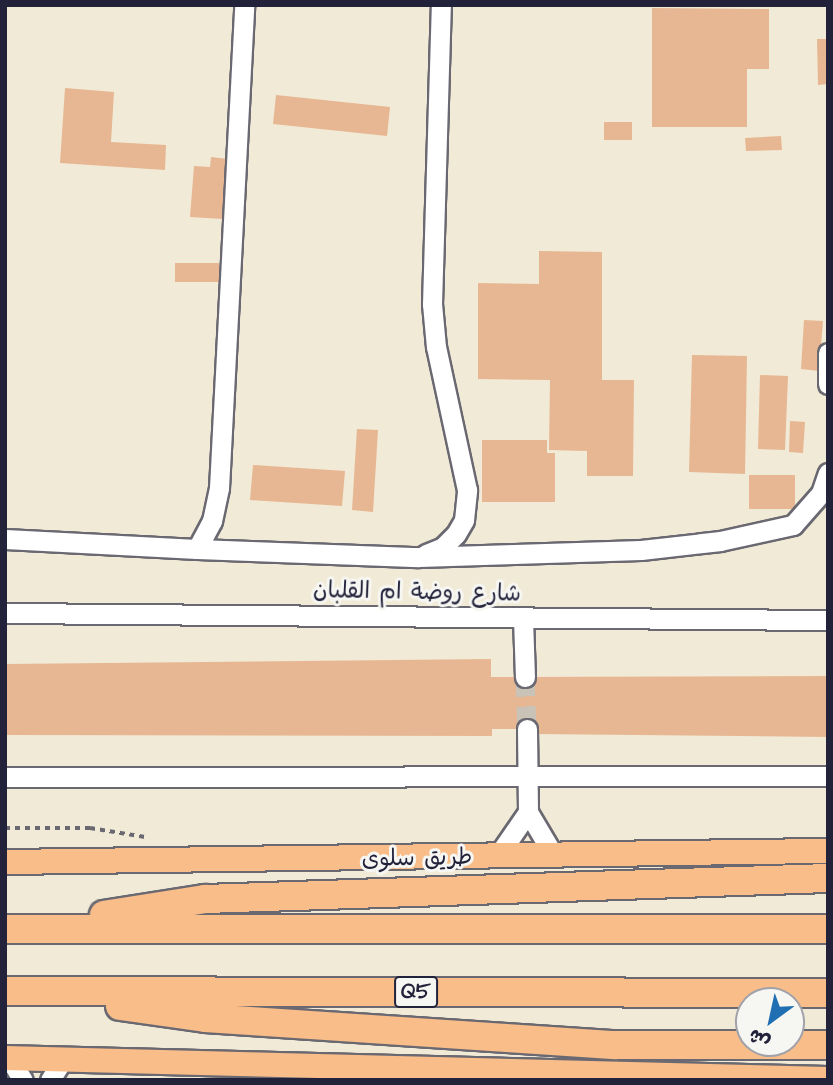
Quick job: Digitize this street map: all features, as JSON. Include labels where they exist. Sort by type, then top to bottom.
[{"type":"highway","points":[[13,929],[205,899],[828,878]]},
{"type":"highway","points":[[13,929],[828,929]]},
{"type":"highway","points":[[9,991],[205,1018],[616,1045],[828,1045]]},
{"type":"highway","name":"Q5","points":[[9,991],[828,993]]},
{"type":"main road","name":"طريق سلوى","points":[[5,862],[828,851]]},
{"type":"main road","points":[[7,1058],[722,1079],[828,1079]]},
{"type":"street","points":[[197,549],[212,521],[219,488],[244,5]]},
{"type":"street","points":[[419,557],[443,547],[456,534],[464,520],[467,490],[436,347],[432,304],[441,5]]},
{"type":"street","points":[[828,353],[828,384]]},
{"type":"street","points":[[5,539],[419,557],[641,550],[720,541],[793,525],[821,493],[828,473]]},
{"type":"street","name":"شارع روضة ام القلبان","points":[[5,613],[828,620]]},
{"type":"street","points":[[523,618],[525,677]]},
{"type":"street","points":[[527,729],[528,812],[554,856]]},
{"type":"street","points":[[5,777],[828,776]]},
{"type":"street","points":[[497,857],[528,812]]},
{"type":"street","points":[[7,1058],[23,1080]]},
{"type":"street","points":[[50,1080],[64,1058]]},
{"type":"building","points":[[652,8],[769,9],[769,69],[747,69],[747,127],[652,127]]},
{"type":"building","points":[[817,39],[828,39],[828,84],[818,85]]},
{"type":"building","points":[[65,88],[114,92],[111,142],[166,145],[165,170],[60,163]]},
{"type":"building","points":[[276,95],[390,107],[387,136],[273,124]]},
{"type":"building","points":[[604,122],[632,122],[632,140],[604,140]]},
{"type":"building","points":[[781,136],[782,150],[746,151],[745,138]]},
{"type":"building","points":[[211,157],[228,159],[223,219],[190,217],[194,166],[210,167]]},
{"type":"building","points":[[539,251],[602,252],[602,380],[634,380],[633,476],[587,476],[587,451],[549,450],[550,380],[478,379],[478,283],[539,284]]},
{"type":"building","points":[[175,263],[219,263],[219,282],[175,282]]},
{"type":"building","points":[[804,320],[823,321],[819,371],[801,369]]},
{"type":"building","points":[[692,355],[747,356],[745,474],[689,472]]},
{"type":"building","points":[[760,375],[788,376],[785,450],[758,449]]},
{"type":"building","points":[[790,421],[805,422],[803,453],[789,452]]},
{"type":"building","points":[[357,429],[378,430],[373,512],[352,510]]},
{"type":"building","points":[[482,440],[547,440],[547,453],[555,453],[555,502],[482,502]]},
{"type":"building","points":[[253,465],[345,471],[342,506],[250,500]]},
{"type":"building","points":[[749,475],[795,475],[795,509],[749,509]]},
{"type":"building","points":[[491,659],[491,677],[828,676],[828,737],[535,734],[527,729],[492,729],[492,736],[5,735],[5,664]]},
{"type":"tunnel","points":[[525,677],[527,729]]}]
